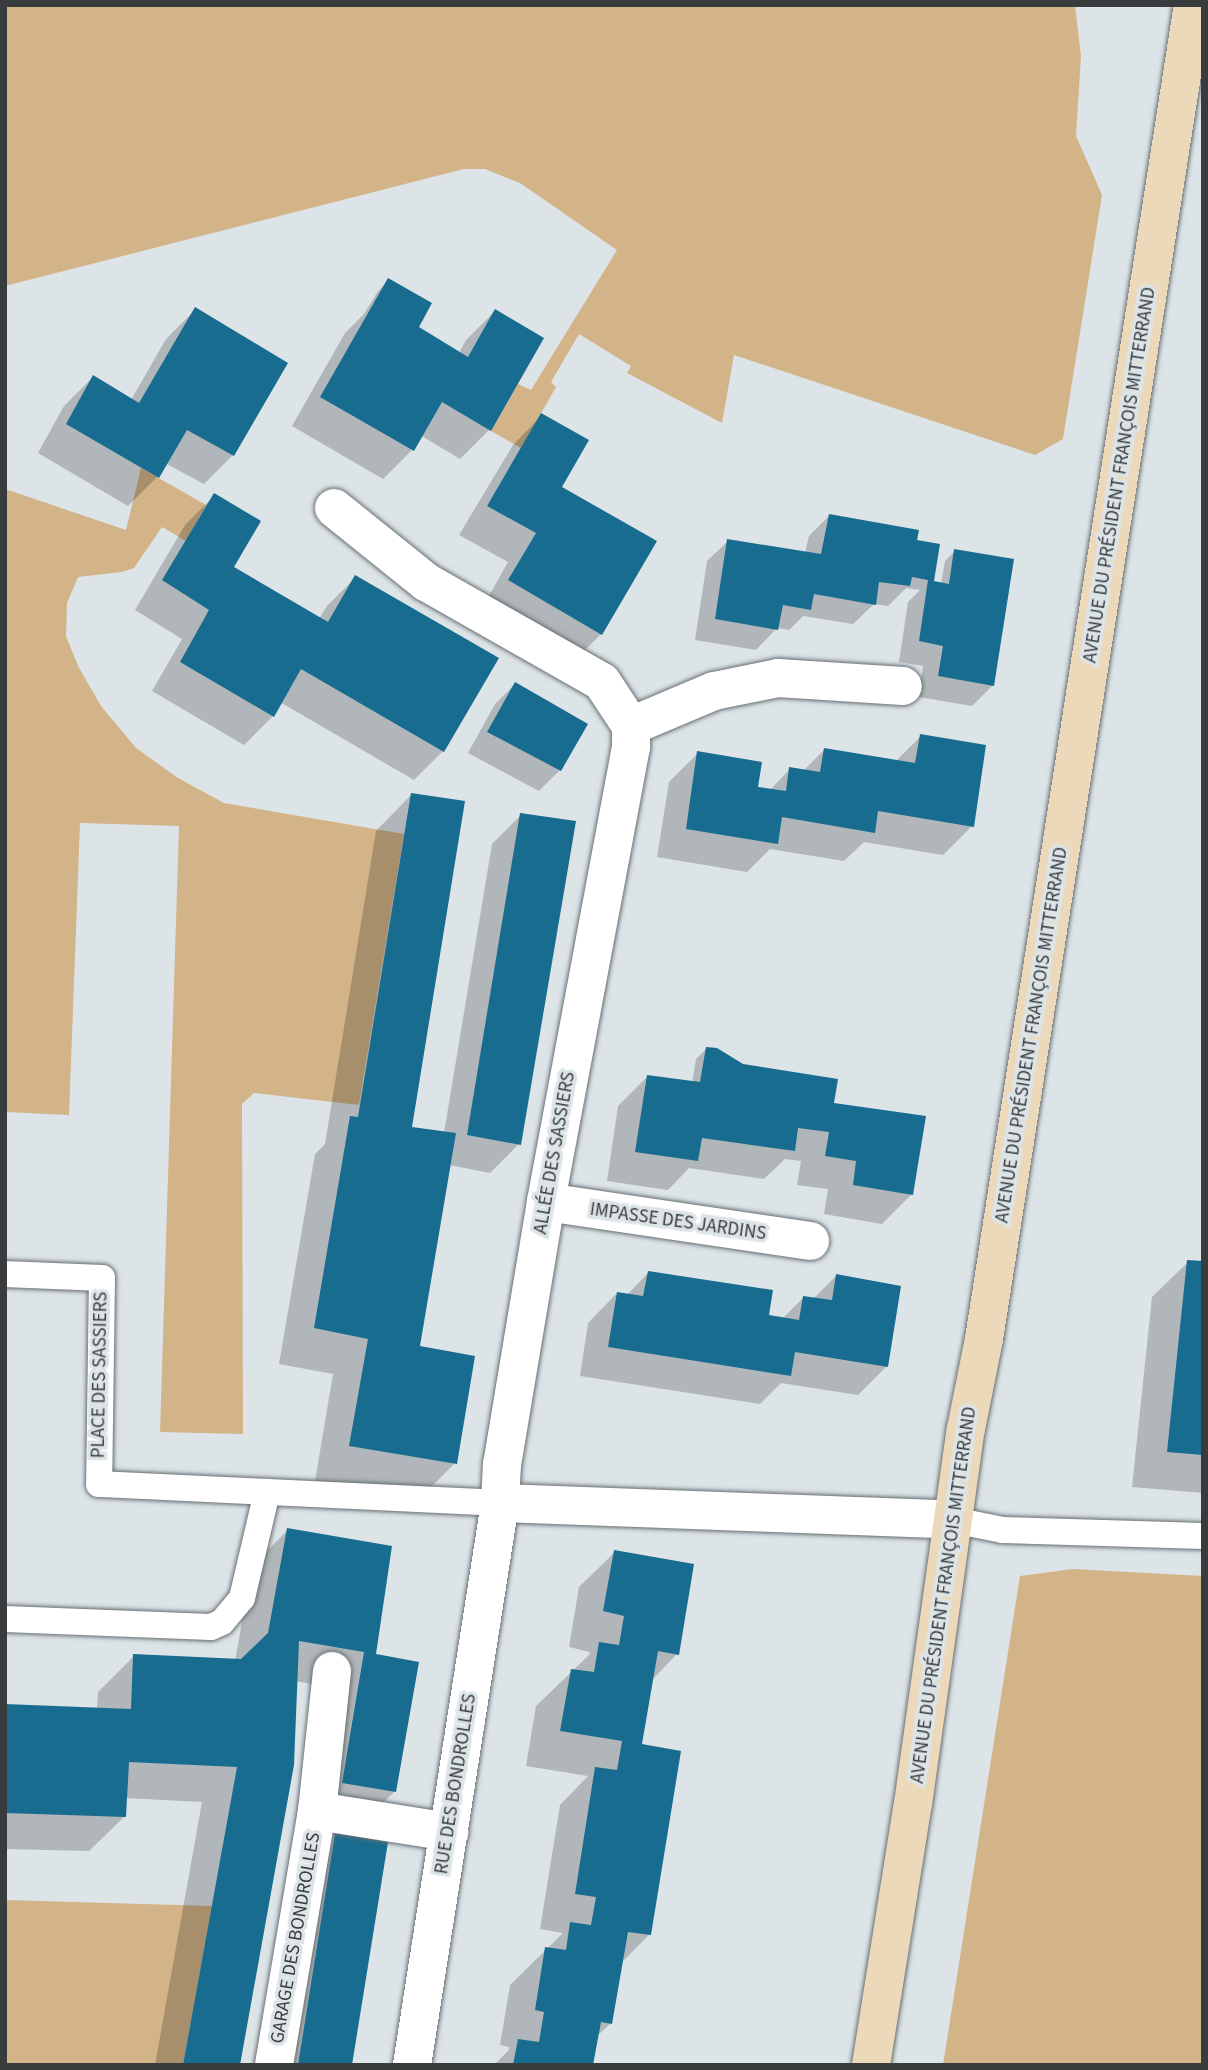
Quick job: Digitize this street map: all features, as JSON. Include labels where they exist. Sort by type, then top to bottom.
[{"type":"street","name":"AVENUE DU PRÉSIDENT FRANÇOIS MITTERRAND","points":[[871,2065],[913,1804],[953,1520],[984,1339],[1193,5]]},
{"type":"street","points":[[334,508],[426,582],[602,682],[632,726],[715,691],[778,678],[903,686]]},
{"type":"street","name":"ALLÉE DES SASSIERS","points":[[500,1503],[502,1464],[546,1202],[631,747],[632,726]]},
{"type":"street","name":"IMPASSE DES JARDINS","points":[[546,1202],[810,1241]]},
{"type":"street","points":[[500,1503],[953,1520]]},
{"type":"street","name":"RUE DES BONDROLLES","points":[[412,2065],[500,1503]]},
{"type":"street","name":"GARAGE DES BONDROLLES","points":[[274,2065],[317,1811],[332,1671]]},
{"type":"street","name":"GARAGE DES BONDROLLES","points":[[317,1811],[449,1832]]},
{"type":"lane","name":"PLACE DES SASSIERS","points":[[5,1274],[102,1278],[99,1484],[500,1503]]},
{"type":"lane","points":[[5,1619],[211,1627],[222,1622],[242,1598],[267,1492]]},
{"type":"lane","points":[[953,1520],[1003,1530],[1203,1536]]},
{"type":"shaded area","points":[[5,5],[1075,5],[1081,56],[1076,136],[1102,195],[1063,439],[1035,455],[734,355],[722,423],[627,373],[631,366],[579,334],[551,382],[556,387],[521,448],[491,431],[518,384],[531,390],[617,250],[520,183],[485,169],[464,169],[5,286]]},
{"type":"shaded area","points":[[141,468],[206,505],[186,541],[162,527],[134,568],[78,577],[67,603],[66,636],[78,666],[101,706],[136,748],[178,778],[224,803],[404,834],[359,1105],[254,1093],[242,1104],[243,1434],[160,1432],[179,826],[80,823],[69,1115],[5,1112],[5,489],[126,530]]},
{"type":"shaded area","points":[[1073,1569],[1203,1576],[1203,2065],[943,2065],[1020,1576]]},
{"type":"shaded area","points":[[5,1900],[212,1906],[183,2065],[5,2065]]},
{"type":"building","points":[[388,278],[432,303],[419,327],[468,357],[495,309],[544,338],[491,431],[442,402],[414,451],[320,397]]},
{"type":"building","points":[[195,307],[288,363],[234,456],[187,430],[159,478],[66,424],[93,375],[139,403]]},
{"type":"building","points":[[541,413],[589,440],[562,487],[657,541],[602,635],[508,580],[536,533],[487,506]]},
{"type":"building","points":[[214,493],[261,521],[234,567],[328,622],[355,575],[499,658],[444,752],[301,669],[274,717],[180,662],[209,610],[162,580]]},
{"type":"building","points":[[829,514],[919,530],[917,540],[940,544],[934,581],[949,584],[954,549],[1014,559],[994,686],[938,676],[943,646],[919,641],[928,580],[912,577],[910,586],[879,582],[876,605],[814,594],[811,610],[783,605],[778,630],[715,619],[727,539],[821,554]]},
{"type":"building","points":[[515,682],[588,724],[561,771],[487,732]]},
{"type":"building","points":[[920,734],[986,745],[974,827],[878,811],[875,833],[782,817],[778,844],[686,829],[697,751],[762,762],[758,787],[786,791],[789,767],[820,772],[824,748],[915,763]]},
{"type":"building","points":[[411,793],[465,801],[412,1127],[456,1133],[420,1346],[475,1356],[457,1464],[349,1446],[368,1339],[314,1328],[350,1116],[358,1117]]},
{"type":"building","points":[[520,813],[576,821],[521,1145],[467,1135]]},
{"type":"building","points":[[706,1047],[717,1048],[743,1064],[838,1079],[834,1103],[926,1116],[913,1195],[853,1185],[856,1161],[825,1156],[829,1132],[798,1128],[795,1151],[702,1138],[698,1161],[635,1152],[647,1075],[700,1082]]},
{"type":"building","points":[[1187,1260],[1203,1261],[1203,1455],[1167,1452]]},
{"type":"building","points":[[648,1271],[773,1290],[769,1315],[799,1320],[803,1296],[832,1300],[836,1274],[901,1286],[888,1367],[795,1352],[791,1376],[608,1347],[617,1292],[643,1296]]},
{"type":"building","points":[[287,1528],[392,1546],[376,1654],[419,1662],[396,1792],[342,1783],[364,1652],[299,1641],[294,1765],[240,2065],[183,2065],[237,1767],[129,1762],[126,1817],[5,1813],[5,1704],[131,1709],[133,1654],[241,1659],[268,1633]]},
{"type":"building","points":[[614,1550],[694,1564],[679,1655],[658,1651],[642,1744],[681,1751],[651,1935],[628,1932],[612,2024],[601,2022],[593,2065],[513,2065],[518,2039],[539,2042],[544,2012],[535,2010],[545,1947],[566,1950],[570,1922],[591,1925],[596,1897],[575,1894],[595,1767],[617,1770],[622,1741],[560,1731],[571,1669],[594,1672],[599,1642],[619,1645],[624,1616],[603,1611]]},
{"type":"building","points":[[335,1833],[388,1842],[352,2065],[298,2065]]}]
